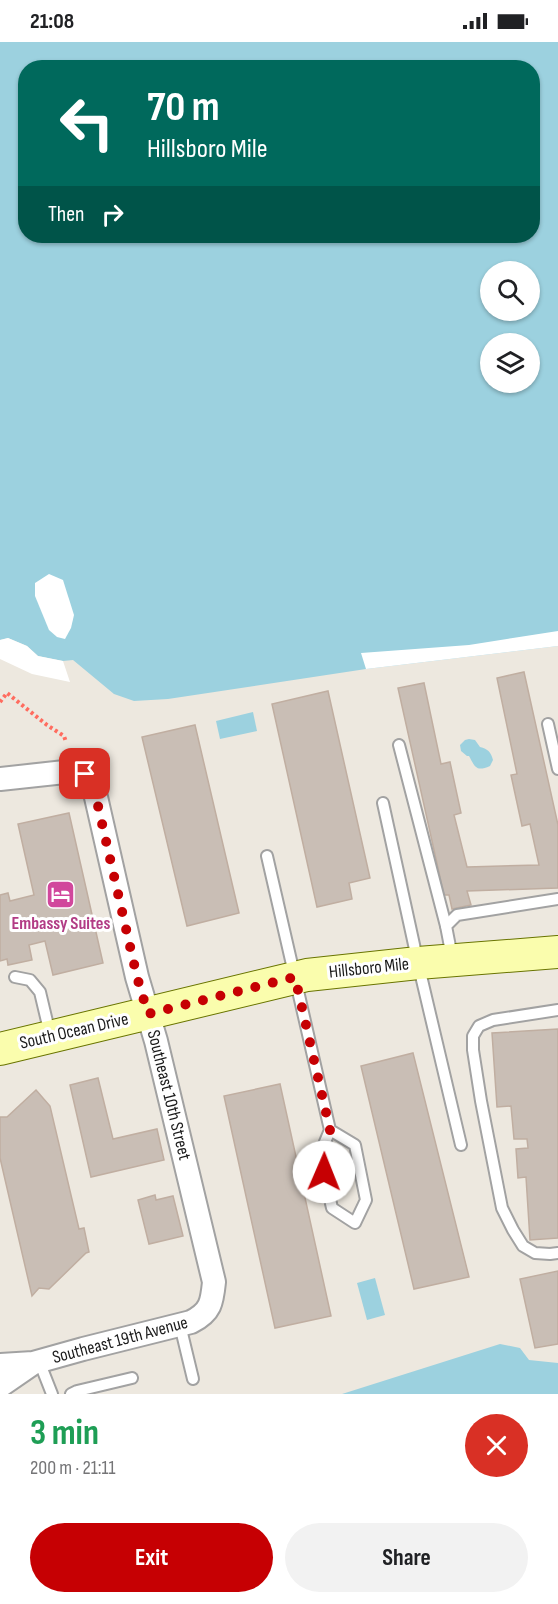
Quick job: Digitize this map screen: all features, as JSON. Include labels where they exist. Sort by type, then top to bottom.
[{"type":"main road","name":"Hillsboro Mile","points":[[148,1014],[307,975],[418,963],[558,952]]},
{"type":"main road","name":"South Ocean Drive","points":[[0,1049],[148,1014]]},
{"type":"street","name":"Southeast 10th Street","points":[[0,779],[74,771],[85,774],[93,784],[137,977],[159,1053],[214,1282],[212,1301],[206,1313]]},
{"type":"street","name":"Southeast 19th Avenue","points":[[0,1365],[36,1362],[191,1322],[206,1313]]},
{"type":"street","name":"Southeast 19th Avenue","points":[[0,1386],[36,1362]]},
{"type":"lane","points":[[548,724],[558,769]]},
{"type":"lane","points":[[399,745],[453,960]]},
{"type":"lane","points":[[383,803],[461,1145]]},
{"type":"lane","points":[[267,856],[330,1130],[320,1154],[332,1208],[355,1223],[366,1200],[355,1146],[330,1130]]},
{"type":"lane","points":[[446,926],[457,915],[558,899]]},
{"type":"lane","points":[[15,978],[30,980],[40,992],[50,1037]]},
{"type":"lane","points":[[558,1010],[493,1020],[479,1026],[473,1036],[481,1101],[502,1208],[523,1246],[536,1253],[558,1253]]},
{"type":"lane","points":[[180,1325],[193,1379]]},
{"type":"lane","points":[[36,1362],[52,1394]]},
{"type":"lane","points":[[70,1394],[132,1378]]},
{"type":"path","points":[[0,702],[7,693],[64,736],[66,742]]},
{"type":"water","points":[[0,42],[558,42],[558,646],[366,669],[168,699],[134,701],[114,694],[73,660],[63,661],[38,656],[27,646],[8,638],[0,640]]},
{"type":"water","points":[[253,712],[257,731],[220,739],[216,721]]},
{"type":"water","points":[[469,739],[475,740],[480,747],[490,753],[493,760],[490,766],[482,769],[476,767],[469,756],[461,751],[460,745]]},
{"type":"water","points":[[375,1278],[385,1315],[367,1320],[357,1283]]},
{"type":"water","points":[[500,1344],[520,1348],[529,1360],[558,1363],[558,1394],[342,1394]]},
{"type":"pier","points":[[49,574],[63,580],[74,615],[65,639],[57,637],[49,630],[35,596],[35,583]]},
{"type":"pier","points":[[558,631],[558,646],[366,669],[361,653],[469,645]]},
{"type":"pier","points":[[8,638],[27,646],[38,656],[63,661],[70,682],[32,674],[0,659],[0,640]]},
{"type":"building","points":[[524,672],[558,825],[558,888],[467,891],[471,905],[452,909],[449,895],[444,895],[398,688],[424,683],[441,764],[450,762],[461,813],[454,815],[467,867],[539,865],[530,824],[522,826],[511,775],[517,774],[497,678]]},
{"type":"building","points":[[328,691],[370,878],[349,883],[352,899],[317,907],[272,704]]},
{"type":"building","points":[[195,725],[239,913],[187,926],[142,737]]},
{"type":"building","name":"Embassy Suites","points":[[69,813],[103,963],[53,975],[45,941],[29,945],[32,960],[8,965],[7,959],[0,961],[0,895],[8,893],[10,901],[34,895],[18,824]]},
{"type":"building","points":[[558,1029],[558,1238],[530,1240],[526,1177],[518,1178],[516,1149],[528,1148],[527,1139],[514,1139],[511,1106],[497,1107],[492,1033]]},
{"type":"building","points":[[413,1053],[469,1277],[414,1289],[361,1066]]},
{"type":"building","points":[[98,1078],[113,1139],[157,1129],[164,1160],[91,1177],[70,1085]]},
{"type":"building","points":[[280,1084],[331,1316],[275,1328],[224,1096]]},
{"type":"building","points":[[36,1090],[50,1106],[79,1229],[84,1228],[89,1252],[49,1289],[39,1288],[32,1296],[0,1158],[0,1117],[7,1117]]},
{"type":"building","points":[[155,1195],[156,1200],[173,1196],[183,1236],[149,1244],[138,1200]]},
{"type":"building","points":[[558,1271],[558,1344],[535,1348],[520,1279]]},
{"type":"place","name":"Embassy Suites","points":[[61,894]]},
{"type":"route","points":[[85,774],[93,784],[137,977],[148,1014],[295,977],[330,1130],[320,1154],[324,1172]]}]
